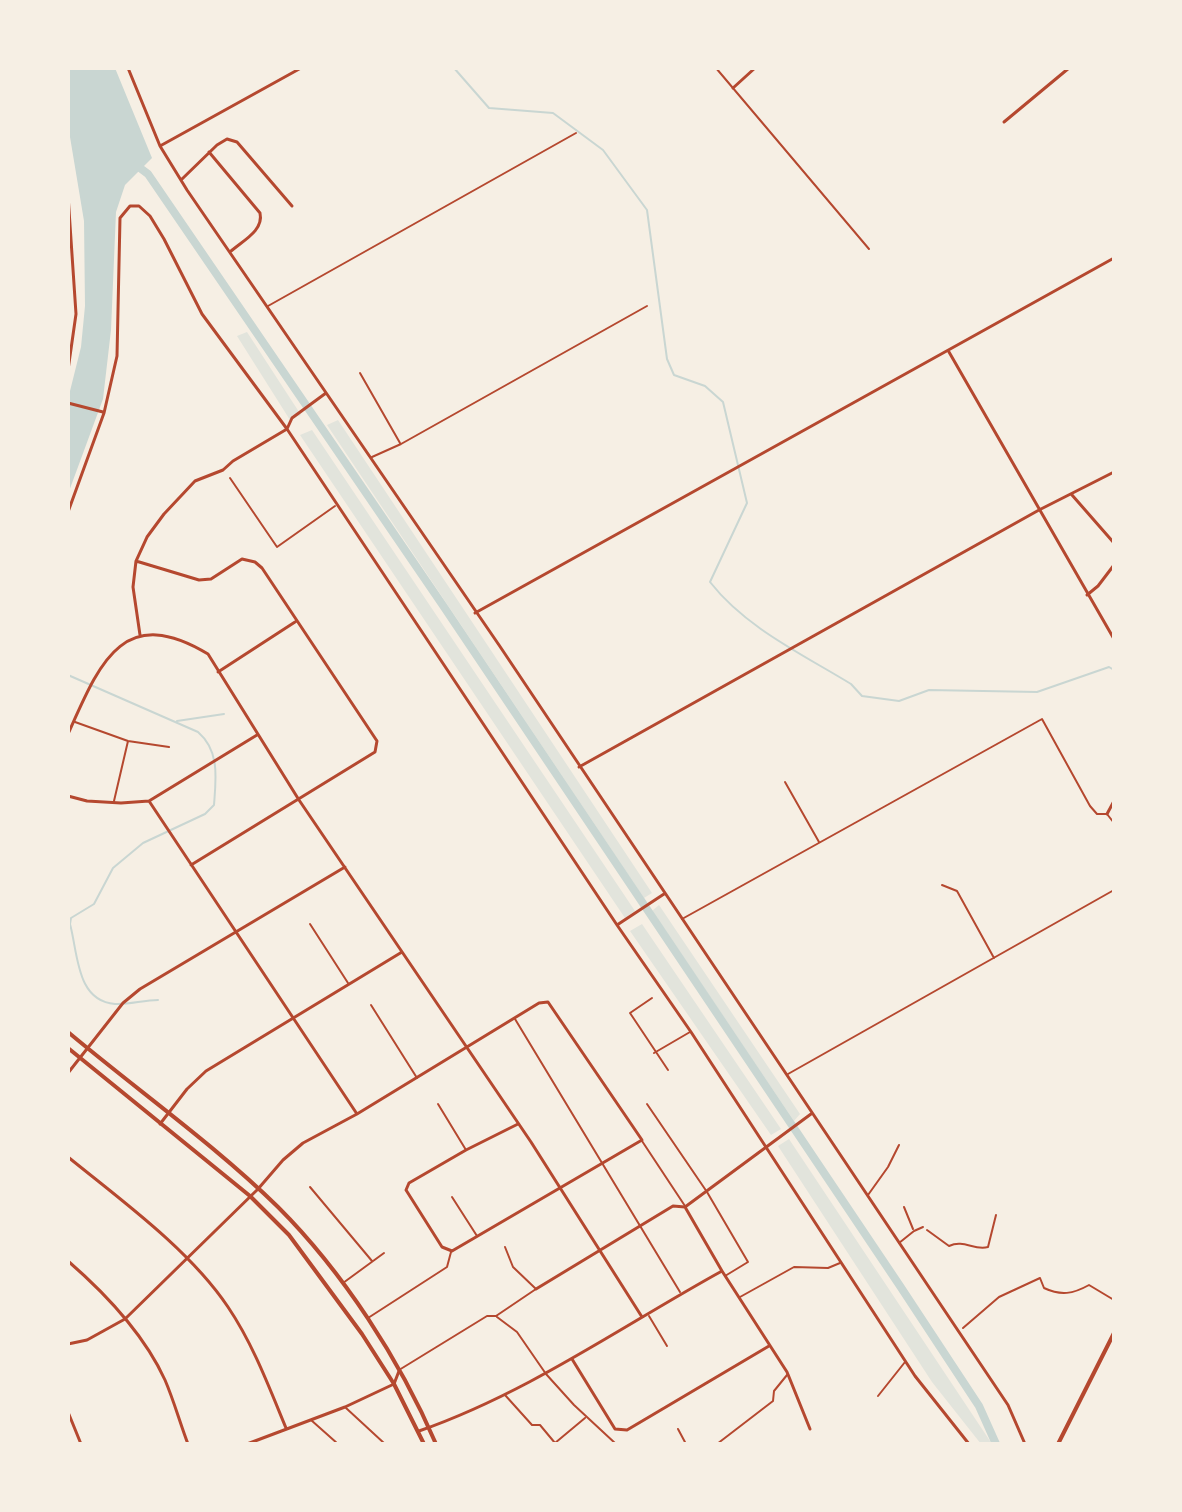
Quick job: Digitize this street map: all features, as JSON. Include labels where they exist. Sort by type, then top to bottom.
[{"type":"street","points":[[128,68],[160,146],[181,180],[1008,1405],[1025,1444]]},
{"type":"street","points":[[160,146],[301,68]]},
{"type":"street","points":[[733,88],[755,68]]},
{"type":"street","points":[[1004,122],[1069,68]]},
{"type":"street","points":[[181,180],[227,139],[237,142],[292,206]]},
{"type":"street","points":[[209,152],[260,213],[262,221],[230,252]]},
{"type":"street","points":[[68,195],[76,314],[68,370]]},
{"type":"street","points":[[68,512],[102,412],[117,356],[120,218],[130,206],[139,206],[150,216],[164,239],[202,314],[287,429],[691,1032],[905,1361],[969,1444]]},
{"type":"street","points":[[475,613],[1114,258]]},
{"type":"street","points":[[949,352],[1114,639]]},
{"type":"street","points":[[140,635],[133,587],[136,561],[147,537],[164,514],[195,481],[223,470],[287,429],[292,418],[327,393]]},
{"type":"street","points":[[68,403],[102,412]]},
{"type":"street","points":[[579,767],[613,745],[797,647],[1039,510],[1114,472]]},
{"type":"street","points":[[1072,495],[1114,543]]},
{"type":"street","points":[[136,561],[199,580],[211,579],[242,559],[248,559],[262,568],[375,735],[378,746],[375,752],[191,865]]},
{"type":"street","points":[[1087,595],[1114,565]]},
{"type":"street","points":[[218,672],[296,621]]},
{"type":"street","points":[[68,734],[101,665],[118,647],[140,635],[163,635],[185,640],[208,654],[299,800],[518,1124],[642,1317]]},
{"type":"street","points":[[68,796],[113,803],[149,801],[258,734]]},
{"type":"street","points":[[149,801],[357,1114]]},
{"type":"street","points":[[1107,814],[1114,801]]},
{"type":"street","points":[[68,1073],[123,1003],[140,989],[345,867]]},
{"type":"street","points":[[617,925],[664,894]]},
{"type":"street","points":[[160,1124],[206,1071],[403,951]]},
{"type":"street","points":[[68,1344],[87,1340],[125,1319],[303,1143],[357,1114],[539,1003],[548,1002],[642,1140],[452,1251],[442,1247],[406,1190],[409,1183],[518,1124]]},
{"type":"street","points":[[68,1032],[258,1189],[316,1249],[399,1370],[436,1444]]},
{"type":"street","points":[[68,1048],[250,1196],[289,1235],[328,1284],[394,1384],[424,1444]]},
{"type":"street","points":[[536,1289],[673,1206],[685,1207],[803,1122],[811,1113]]},
{"type":"street","points":[[68,1157],[146,1221],[186,1259],[227,1305],[241,1328],[286,1428]]},
{"type":"street","points":[[685,1207],[788,1374],[810,1429]]},
{"type":"street","points":[[68,1261],[91,1281],[148,1349],[164,1380],[188,1444]]},
{"type":"street","points":[[419,1431],[546,1374],[722,1271]]},
{"type":"street","points":[[1058,1444],[1113,1336]]},
{"type":"street","points":[[572,1359],[615,1429],[620,1431],[627,1430],[769,1346]]},
{"type":"street","points":[[247,1444],[345,1407],[394,1384],[399,1370]]},
{"type":"street","points":[[68,1412],[81,1444]]},
{"type":"lane","points":[[716,68],[869,249]]},
{"type":"lane","points":[[267,307],[576,133]]},
{"type":"lane","points":[[371,458],[647,306]]},
{"type":"lane","points":[[360,373],[401,444]]},
{"type":"lane","points":[[230,478],[277,547],[336,505]]},
{"type":"lane","points":[[681,919],[1042,719],[1090,806],[1097,814],[1107,814],[1114,823]]},
{"type":"lane","points":[[74,721],[128,741],[169,747]]},
{"type":"lane","points":[[113,803],[128,741]]},
{"type":"lane","points":[[785,782],[820,843]]},
{"type":"lane","points":[[942,885],[957,891],[994,959]]},
{"type":"lane","points":[[786,1075],[1114,890]]},
{"type":"lane","points":[[310,924],[349,985]]},
{"type":"lane","points":[[652,998],[630,1013],[668,1070]]},
{"type":"lane","points":[[371,1005],[417,1078]]},
{"type":"lane","points":[[515,1019],[681,1294]]},
{"type":"lane","points":[[654,1053],[691,1032]]},
{"type":"lane","points":[[438,1104],[466,1150]]},
{"type":"lane","points":[[647,1104],[707,1192],[748,1262],[725,1276]]},
{"type":"lane","points":[[642,1140],[685,1207]]},
{"type":"lane","points":[[867,1197],[899,1145]]},
{"type":"lane","points":[[310,1187],[372,1261]]},
{"type":"lane","points":[[452,1197],[478,1237]]},
{"type":"lane","points":[[898,1244],[923,1227]]},
{"type":"lane","points":[[399,1370],[487,1316],[496,1316],[536,1289],[513,1267],[505,1247]]},
{"type":"lane","points":[[366,1319],[447,1267],[452,1251]]},
{"type":"lane","points":[[342,1284],[384,1253]]},
{"type":"lane","points":[[739,1297],[794,1267],[828,1268],[840,1263]]},
{"type":"lane","points":[[647,1314],[667,1346]]},
{"type":"lane","points":[[496,1316],[517,1332],[546,1374],[616,1444]]},
{"type":"lane","points":[[878,1396],[905,1361]]},
{"type":"lane","points":[[717,1444],[773,1401],[774,1391],[788,1374]]},
{"type":"lane","points":[[505,1395],[532,1425],[540,1425],[555,1443],[586,1417]]},
{"type":"lane","points":[[345,1407],[385,1444]]},
{"type":"lane","points":[[311,1419],[338,1444]]},
{"type":"lane","points":[[678,1429],[686,1444]]},
{"type":"path","points":[[904,1207],[914,1231]]},
{"type":"path","points":[[923,1227],[949,1246],[958,1242],[983,1249],[988,1247],[996,1215]]},
{"type":"path","points":[[959,1332],[999,1297],[1040,1278],[1044,1288],[1053,1293],[1073,1294],[1089,1285],[1114,1300]]},
{"type":"shaded area","points":[[68,68],[115,68],[152,158],[125,185],[116,212],[111,330],[103,399],[68,494],[68,399],[81,347],[85,306],[84,221],[68,125]]},
{"type":"shaded area","points":[[247,332],[301,415],[290,420],[237,336]]},
{"type":"shaded area","points":[[338,420],[652,893],[644,898],[327,425]]},
{"type":"shaded area","points":[[312,430],[635,911],[625,918],[300,435]]},
{"type":"shaded area","points":[[659,905],[800,1114],[794,1121],[652,911]]},
{"type":"shaded area","points":[[642,924],[781,1129],[771,1135],[630,931]]},
{"type":"shaded area","points":[[789,1139],[992,1444],[981,1444],[932,1382],[778,1146]]},
{"type":"waterway","points":[[454,68],[489,108],[553,113],[603,150],[647,210],[667,359],[674,375],[705,386],[723,402],[747,503],[710,582],[740,613],[776,639],[851,684],[862,696],[899,701],[929,690],[1037,692],[1109,667],[1114,670]]},
{"type":"waterway","points":[[136,165],[148,174],[444,607],[900,1286],[979,1406],[996,1444]]},
{"type":"waterway","points":[[68,675],[198,732],[213,756],[216,775],[214,805],[205,814],[143,843],[113,868],[94,904],[71,918],[77,961],[93,994],[102,1001],[115,1004],[158,1000]]},
{"type":"waterway","points":[[177,721],[224,714]]}]
